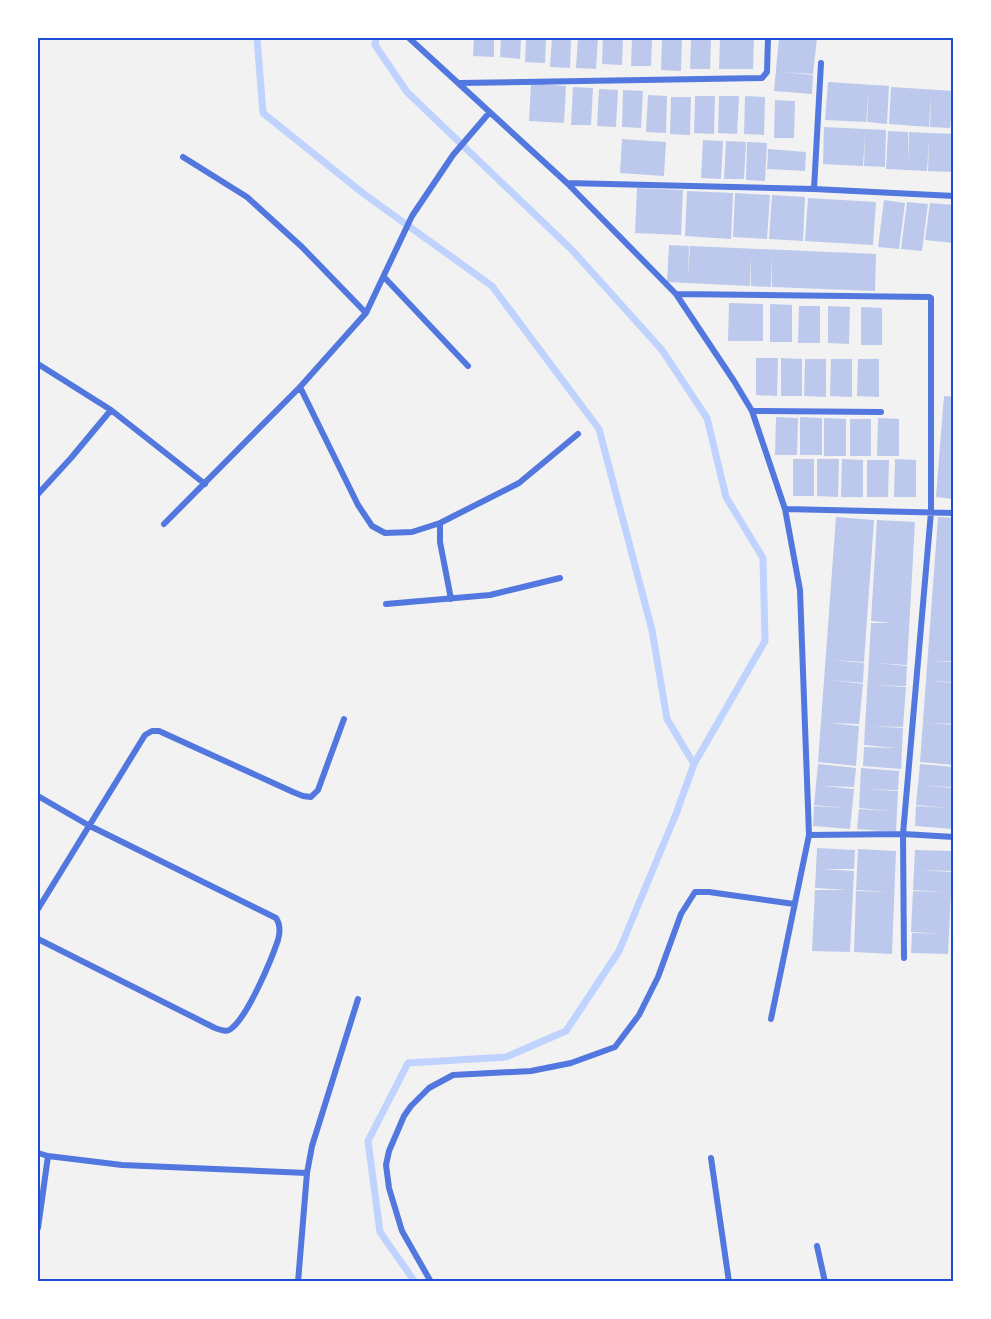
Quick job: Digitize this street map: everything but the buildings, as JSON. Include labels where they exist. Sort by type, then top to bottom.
[{"type":"street","points":[[409,38],[567,183],[676,294],[752,411],[785,509],[800,590],[809,835],[771,1019]]},
{"type":"street","points":[[460,83],[762,78],[767,72],[768,38]]},
{"type":"street","points":[[814,189],[821,63]]},
{"type":"street","points":[[164,524],[300,387],[366,313],[412,216],[453,155],[489,113]]},
{"type":"street","points":[[183,157],[247,197],[302,247],[366,313]]},
{"type":"street","points":[[567,183],[814,189],[954,196]]},
{"type":"street","points":[[384,277],[468,366]]},
{"type":"street","points":[[676,294],[931,298],[931,512],[903,834],[904,958]]},
{"type":"street","points":[[38,364],[111,410],[205,484]]},
{"type":"street","points":[[300,387],[358,505],[372,526],[385,533],[412,532],[440,523],[519,483],[578,434]]},
{"type":"street","points":[[38,494],[111,410]]},
{"type":"street","points":[[752,411],[881,412]]},
{"type":"street","points":[[785,509],[954,513]]},
{"type":"street","points":[[440,523],[440,542],[451,599]]},
{"type":"street","points":[[386,604],[490,595],[561,578]]},
{"type":"street","points":[[38,909],[145,735],[152,731],[159,731],[293,792],[311,797],[318,790],[344,718]]},
{"type":"street","points":[[38,796],[88,825],[276,918],[279,924],[279,939],[249,1005],[232,1029],[225,1031],[214,1028],[38,939]]},
{"type":"street","points":[[809,835],[903,834],[954,837]]},
{"type":"street","points":[[431,1281],[402,1231],[389,1188],[386,1165],[389,1151],[404,1116],[411,1106],[429,1088],[453,1075],[531,1071],[577,1061],[615,1047],[639,1016],[658,977],[681,914],[695,892],[794,904]]},
{"type":"street","points":[[298,1281],[307,1173],[312,1146],[358,999]]},
{"type":"street","points":[[38,1153],[122,1165],[307,1173]]},
{"type":"street","points":[[38,1228],[48,1156]]},
{"type":"street","points":[[711,1158],[729,1281]]},
{"type":"street","points":[[817,1246],[825,1281]]},
{"type":"waterway","points":[[257,38],[263,113],[364,194],[492,286],[599,429],[652,630],[667,719],[694,764]]},
{"type":"waterway","points":[[376,38],[375,45],[407,92],[572,250],[662,350],[707,418],[726,497],[763,558],[765,641],[694,764],[676,814],[619,951],[566,1031],[506,1057],[408,1063],[368,1141],[380,1232],[415,1282]]}]
